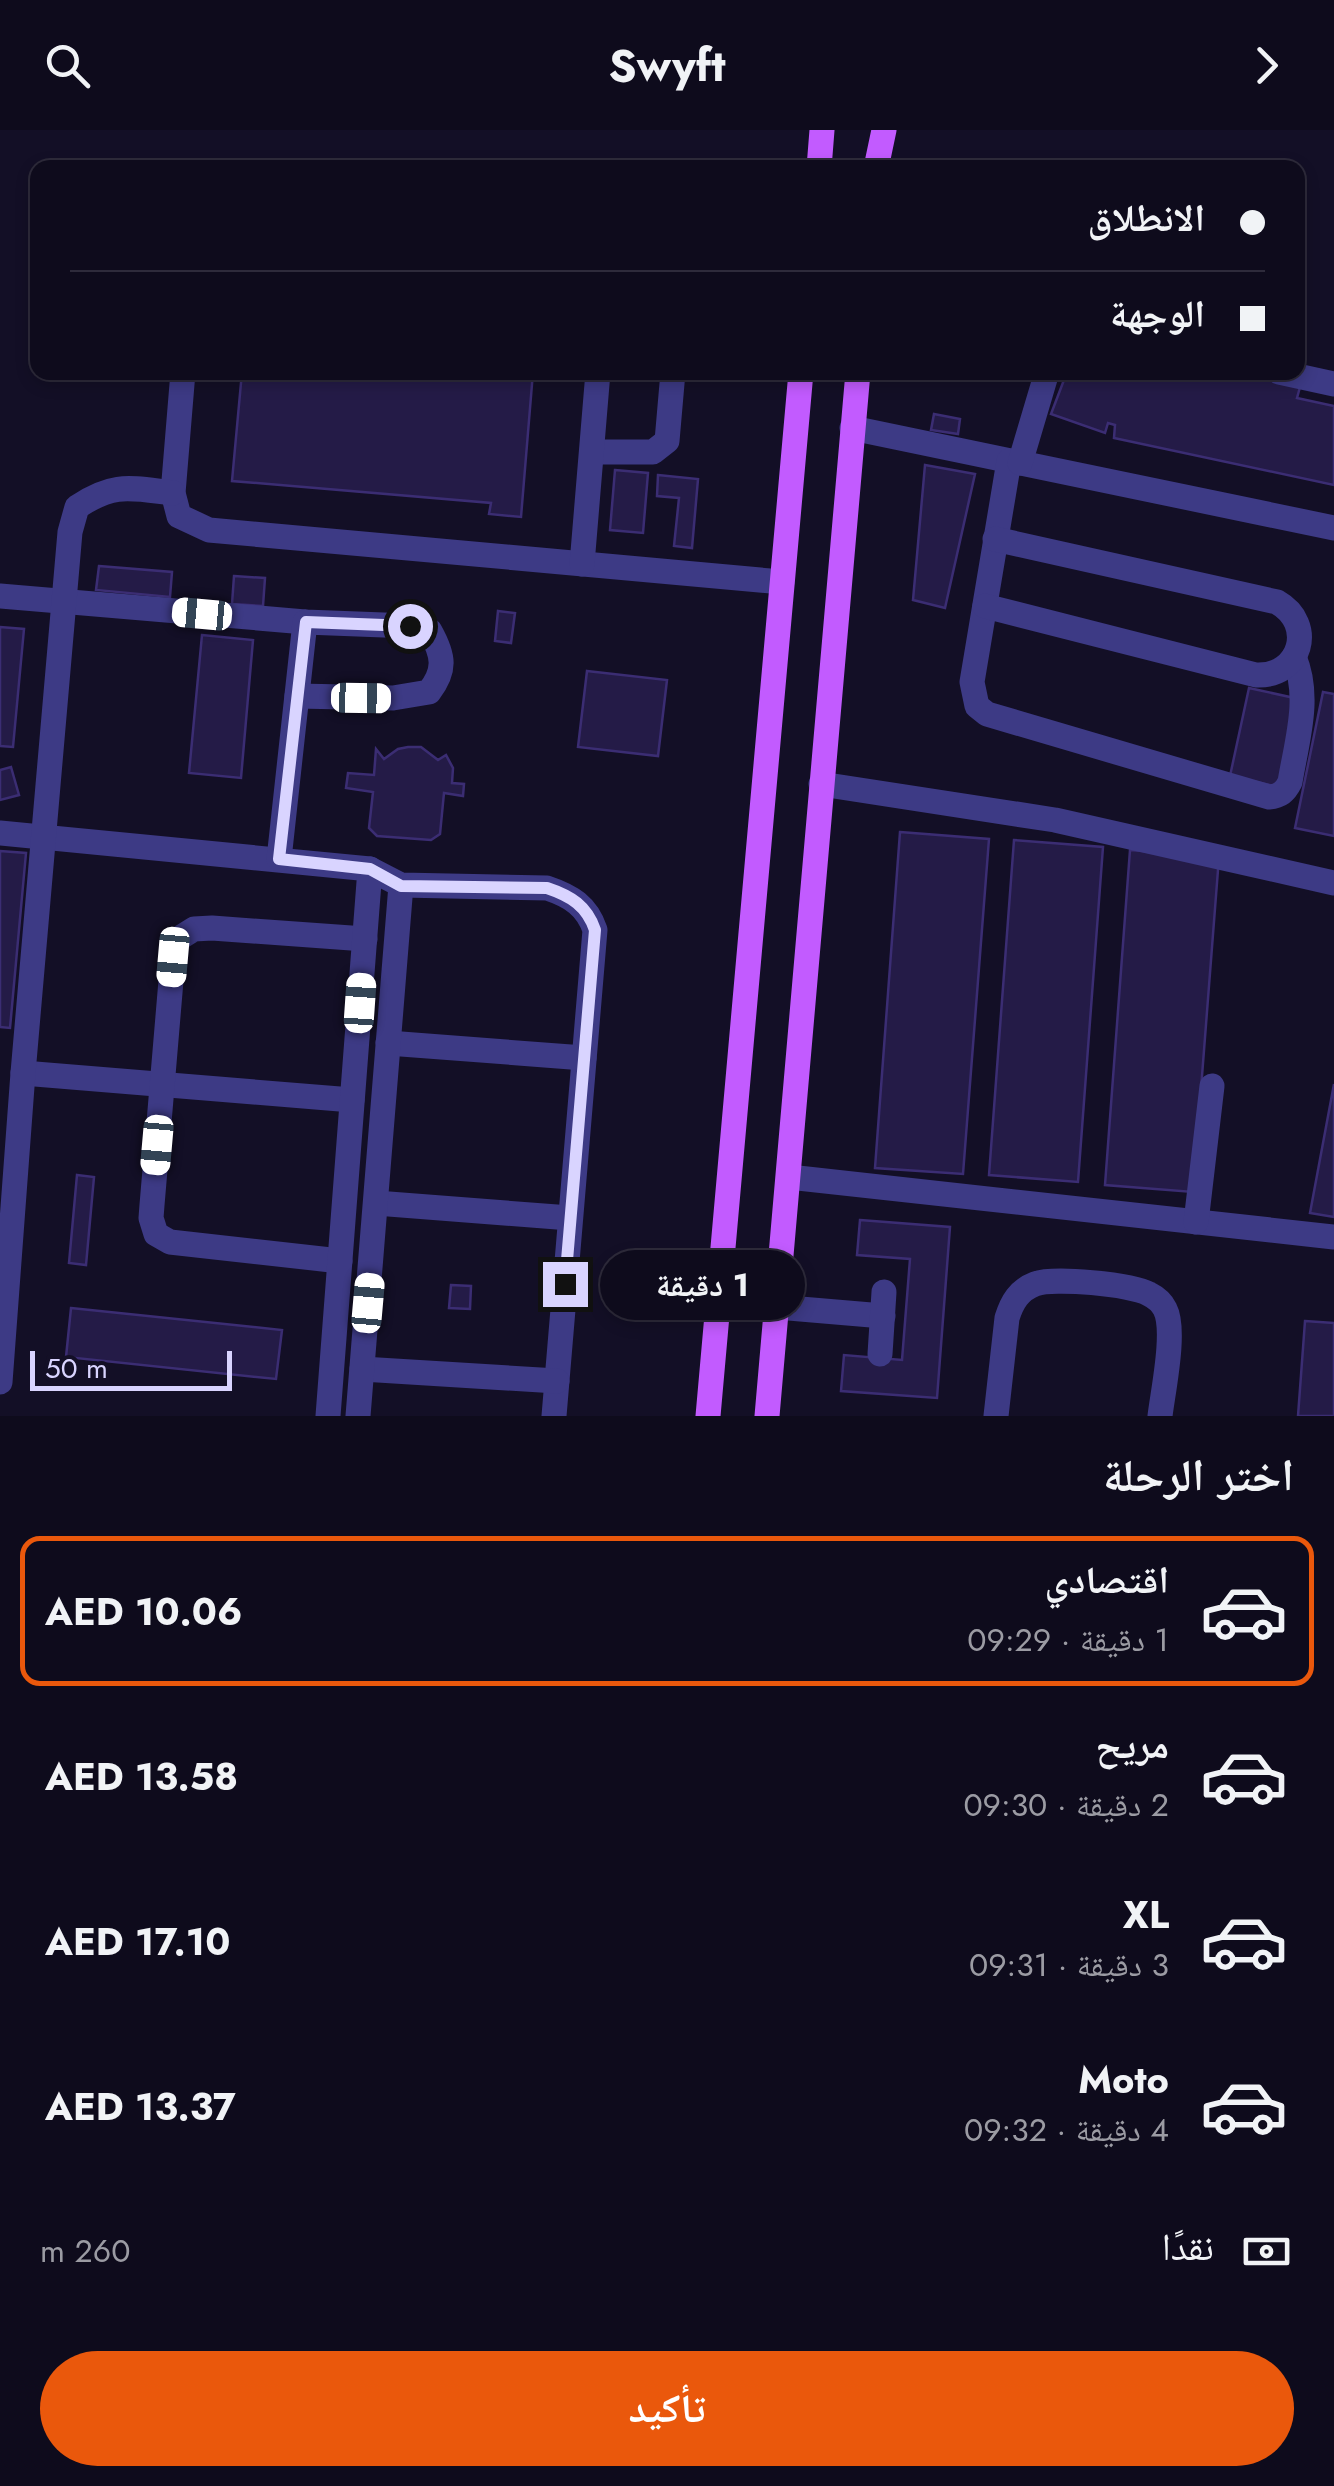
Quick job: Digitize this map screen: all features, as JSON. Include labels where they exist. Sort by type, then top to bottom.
[{"type":"main road","points":[[820,160],[822,130]]},
{"type":"main road","points":[[878,160],[884,130]]},
{"type":"main road","points":[[708,1416],[800,380]]},
{"type":"main road","points":[[766,1416],[857,380]]},
{"type":"street","points":[[1305,378],[1334,384]]},
{"type":"street","points":[[183,380],[173,493],[178,516],[208,530],[782,582]]},
{"type":"street","points":[[582,564],[597,380]]},
{"type":"street","points":[[592,452],[653,452],[661,448],[666,441],[671,380]]},
{"type":"street","points":[[1045,380],[1014,462],[996,540],[972,694],[977,706],[987,714],[1278,796],[1290,782],[1303,702],[1294,657]]},
{"type":"street","points":[[852,428],[1334,528]]},
{"type":"street","points":[[0,1382],[22,1074],[70,532],[77,508],[98,492],[123,488],[173,493]]},
{"type":"street","points":[[985,606],[1256,675],[1271,676],[1285,669],[1294,657],[1299,636],[1298,621],[1290,609],[1278,602],[996,540]]},
{"type":"street","points":[[0,596],[306,622],[410,626],[430,632],[442,652],[442,675],[428,692],[393,698],[297,696]]},
{"type":"street","points":[[279,859],[306,622]]},
{"type":"street","points":[[820,784],[1055,820],[1334,884]]},
{"type":"street","points":[[0,833],[370,869],[401,886],[547,888],[567,894],[590,914],[595,930],[554,1416]]},
{"type":"street","points":[[328,1416],[370,869]]},
{"type":"street","points":[[358,1416],[401,886]]},
{"type":"street","points":[[340,1261],[170,1242],[156,1234],[151,1218],[173,957],[178,939],[194,929],[212,928],[364,938]]},
{"type":"street","points":[[388,1043],[584,1058]]},
{"type":"street","points":[[22,1074],[352,1100]]},
{"type":"street","points":[[1196,1222],[1212,1086]]},
{"type":"street","points":[[788,1177],[1334,1237]]},
{"type":"street","points":[[376,1203],[570,1218]]},
{"type":"street","points":[[996,1416],[1012,1304],[1020,1292],[1048,1280],[1138,1289],[1152,1295],[1164,1307],[1170,1322],[1160,1416]]},
{"type":"street","points":[[777,1307],[883,1304],[880,1354]]},
{"type":"street","points":[[362,1369],[557,1382]]},
{"type":"building","points":[[241,380],[532,380],[521,517],[489,514],[491,503],[232,481]]},
{"type":"building","points":[[1064,380],[1271,380],[1300,387],[1297,398],[1334,406],[1334,485],[1114,438],[1115,425],[1108,423],[1105,433],[1051,414]]},
{"type":"building","points":[[934,414],[960,419],[958,434],[931,430]]},
{"type":"building","points":[[925,465],[975,474],[945,608],[913,600]]},
{"type":"building","points":[[615,470],[648,473],[643,533],[610,530]]},
{"type":"building","points":[[658,475],[698,479],[692,548],[674,546],[679,498],[657,496]]},
{"type":"building","points":[[99,566],[172,572],[170,597],[96,590]]},
{"type":"building","points":[[234,576],[265,578],[263,606],[232,604]]},
{"type":"building","points":[[498,611],[515,613],[511,643],[495,641]]},
{"type":"building","points":[[0,627],[24,629],[13,747],[0,746]]},
{"type":"building","points":[[202,635],[253,640],[241,778],[189,773]]},
{"type":"building","points":[[587,671],[667,680],[658,756],[578,747]]},
{"type":"building","points":[[1249,688],[1299,699],[1279,787],[1230,776]]},
{"type":"building","points":[[1323,692],[1334,694],[1334,836],[1295,828]]},
{"type":"building","points":[[408,747],[421,747],[438,760],[446,755],[453,768],[452,783],[464,784],[463,796],[444,793],[440,834],[431,840],[377,836],[369,828],[373,792],[346,788],[348,773],[374,775],[376,749],[384,759]]},
{"type":"building","points":[[11,767],[19,795],[0,800],[0,770]]},
{"type":"building","points":[[900,832],[989,839],[963,1174],[875,1168]]},
{"type":"building","points":[[1014,840],[1103,847],[1078,1182],[989,1175]]},
{"type":"building","points":[[1130,850],[1219,857],[1193,1192],[1105,1185]]},
{"type":"building","points":[[0,851],[26,853],[10,1028],[0,1027]]},
{"type":"building","points":[[1334,1084],[1334,1217],[1310,1213]]},
{"type":"building","points":[[77,1175],[94,1177],[86,1265],[69,1263]]},
{"type":"building","points":[[860,1220],[950,1227],[937,1398],[841,1391],[844,1355],[902,1360],[910,1259],[857,1255]]},
{"type":"building","points":[[451,1285],[471,1286],[470,1309],[449,1308]]},
{"type":"building","points":[[71,1308],[282,1330],[276,1379],[66,1357]]},
{"type":"building","points":[[1305,1321],[1334,1323],[1334,1416],[1298,1416]]},
{"type":"route","points":[[410,626],[306,622],[279,859],[370,869],[401,886],[547,888],[567,894],[590,914],[595,930],[565,1284]]}]
